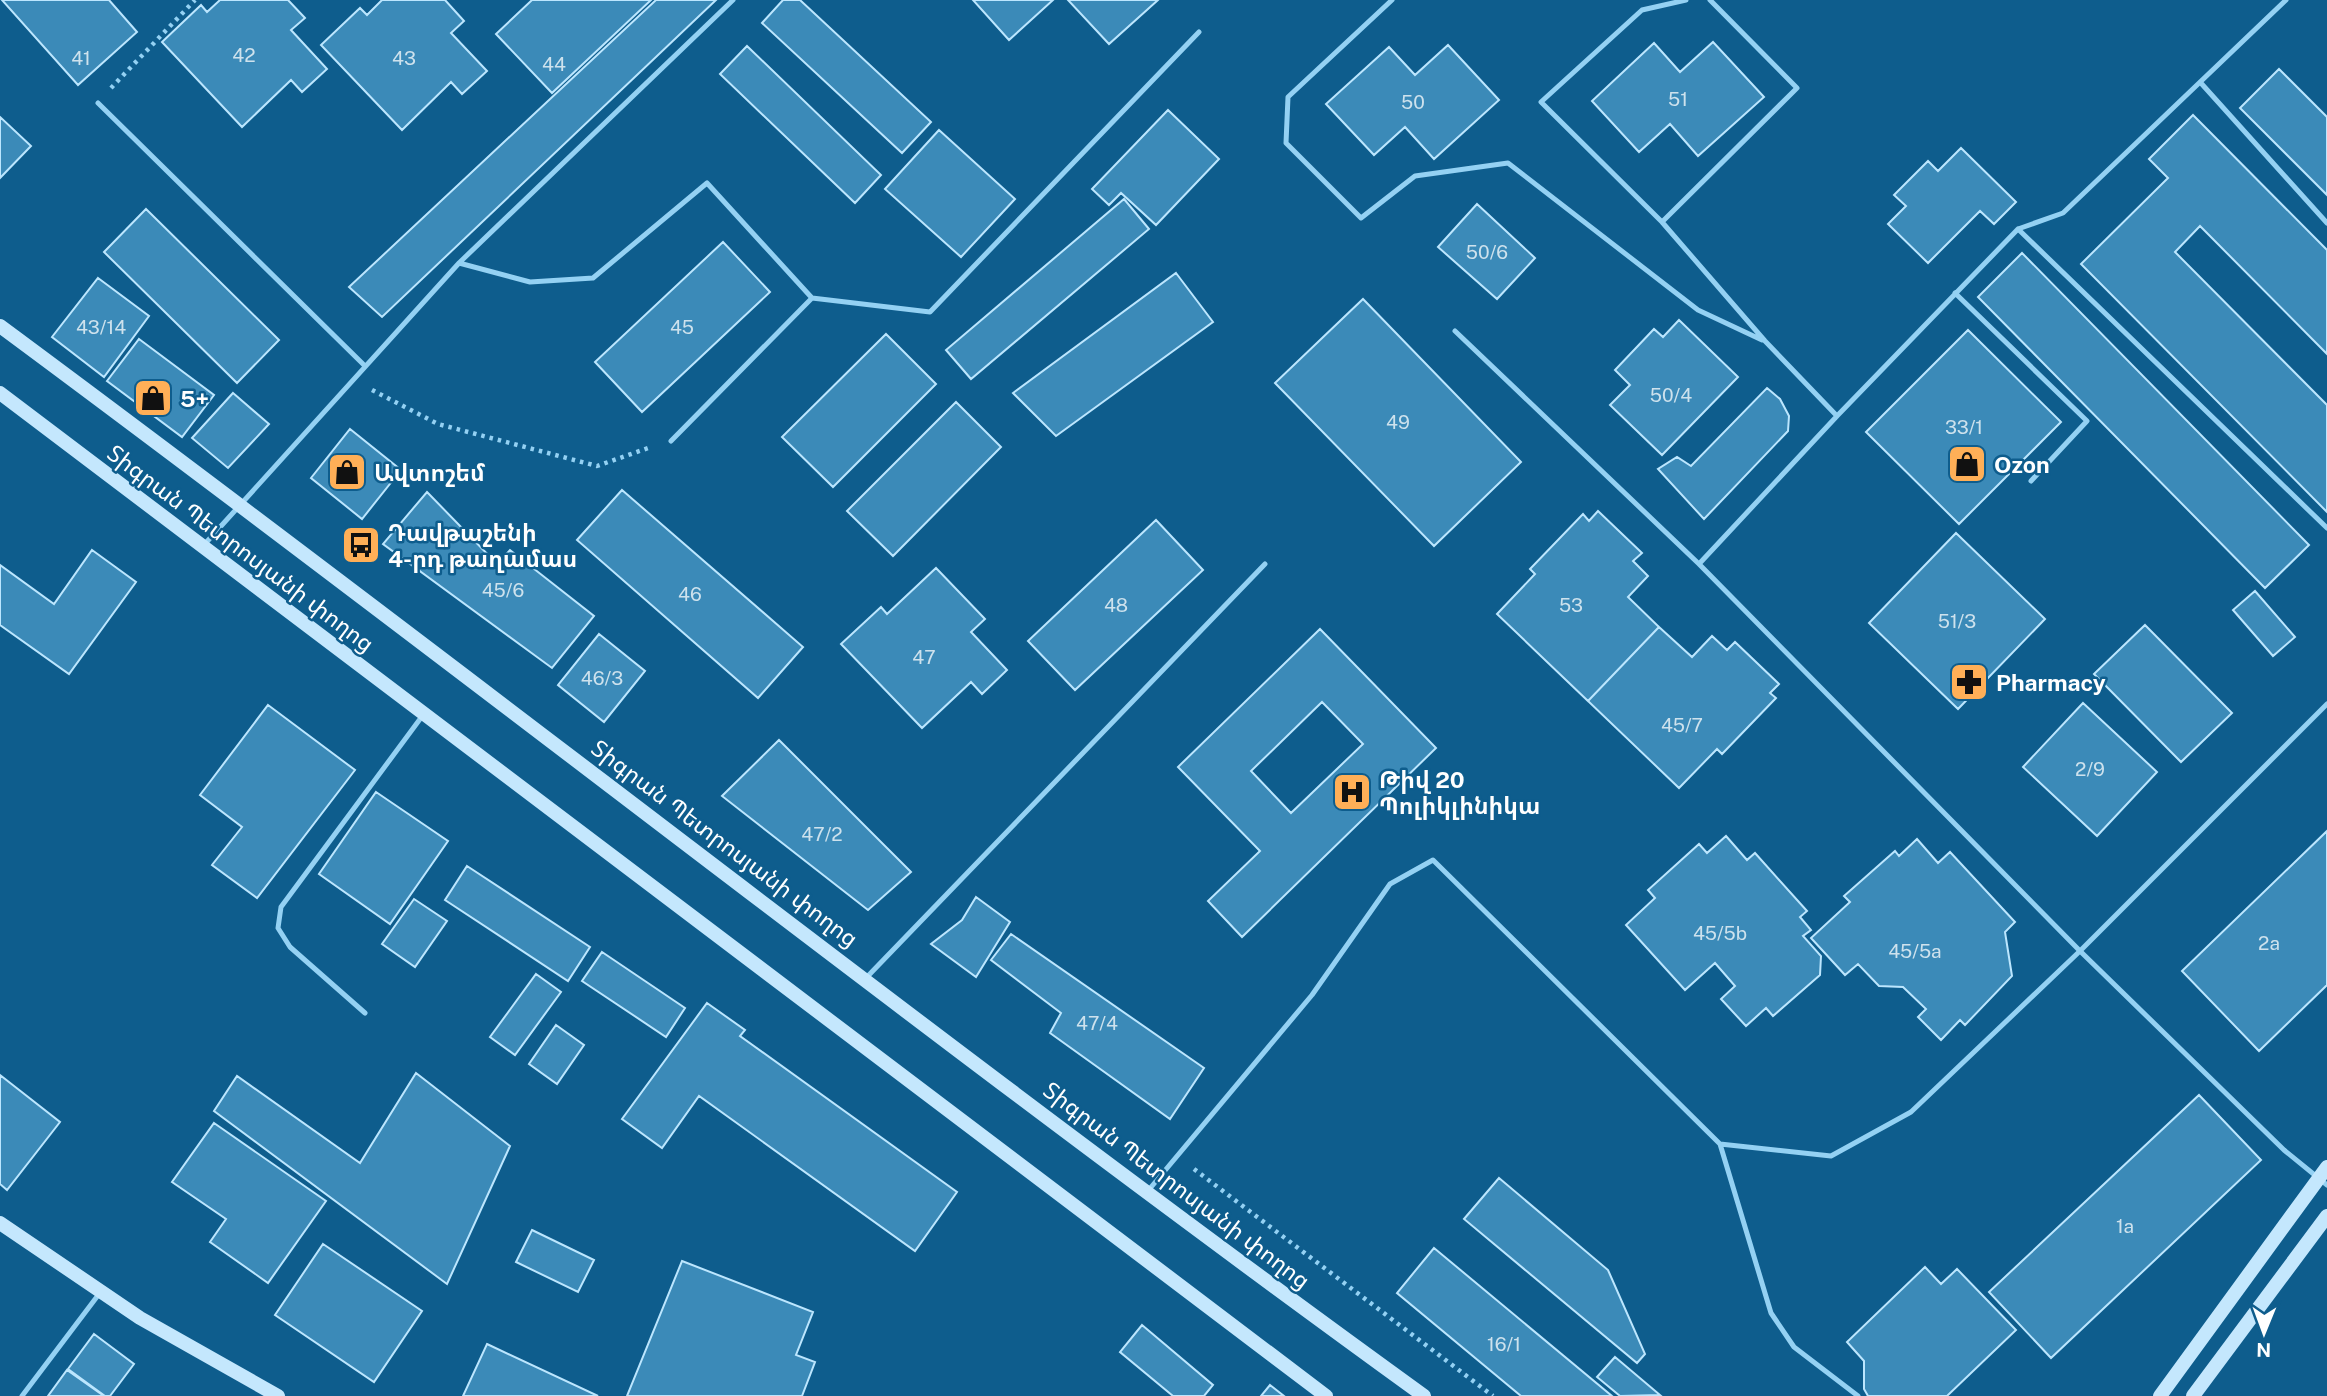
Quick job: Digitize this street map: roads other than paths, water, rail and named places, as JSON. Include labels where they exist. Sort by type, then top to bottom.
[{"type":"main road","name":"Տիգրան Պետրոսյանի փողոց","points":[[0,326],[240,504],[1147,1192],[1424,1396]]},
{"type":"main road","name":"Տիգրան Պետրոսյանի փողոց","points":[[0,393],[1326,1396]]},
{"type":"main road","points":[[2160,1396],[2324,1177]]},
{"type":"main road","points":[[2193,1396],[2327,1216]]},
{"type":"main road","points":[[0,1223],[140,1318],[278,1396]]},
{"type":"lane","points":[[203,546],[459,263],[733,0]]},
{"type":"lane","points":[[1392,0],[1288,97],[1286,142],[1361,218],[1415,176],[1508,163],[1698,310],[1765,341]]},
{"type":"lane","points":[[1686,0],[1642,10],[1541,102],[1662,222],[1765,341],[1837,416]]},
{"type":"lane","points":[[1662,222],[1797,88],[1710,0]]},
{"type":"lane","points":[[1699,564],[1837,416],[2018,229],[2063,213],[2286,0]]},
{"type":"lane","points":[[459,263],[530,282],[593,278],[707,183],[812,298],[930,312],[1199,32]]},
{"type":"lane","points":[[2200,82],[2327,223]]},
{"type":"lane","points":[[98,103],[365,366]]},
{"type":"lane","points":[[2018,229],[2327,528]]},
{"type":"lane","points":[[1955,293],[2087,421],[2031,481]]},
{"type":"lane","points":[[671,440],[812,298]]},
{"type":"lane","points":[[1455,331],[1699,564],[2080,951],[2284,1150],[2324,1177]]},
{"type":"lane","points":[[866,978],[1265,564]]},
{"type":"lane","points":[[1720,1144],[1831,1156],[1911,1112],[2080,951],[2327,704]]},
{"type":"lane","points":[[365,1013],[290,947],[278,928],[281,907],[423,715]]},
{"type":"lane","points":[[1147,1192],[1312,995],[1390,884],[1433,860],[1720,1144],[1771,1313],[1794,1347],[1858,1396]]},
{"type":"lane","points":[[22,1396],[101,1291]]},
{"type":"place","name":"5+","points":[[153,398]]},
{"type":"place","name":"Ozon","points":[[1967,464]]},
{"type":"place","name":"Ավտոշեմ","points":[[347,472]]},
{"type":"place","name":"Դավթաշենի 4-րդ թաղամաս","points":[[361,545]]},
{"type":"place","name":"Pharmacy","points":[[1969,682]]},
{"type":"place","name":"Թիվ 20 Պոլիկլինիկա","points":[[1352,792]]}]
